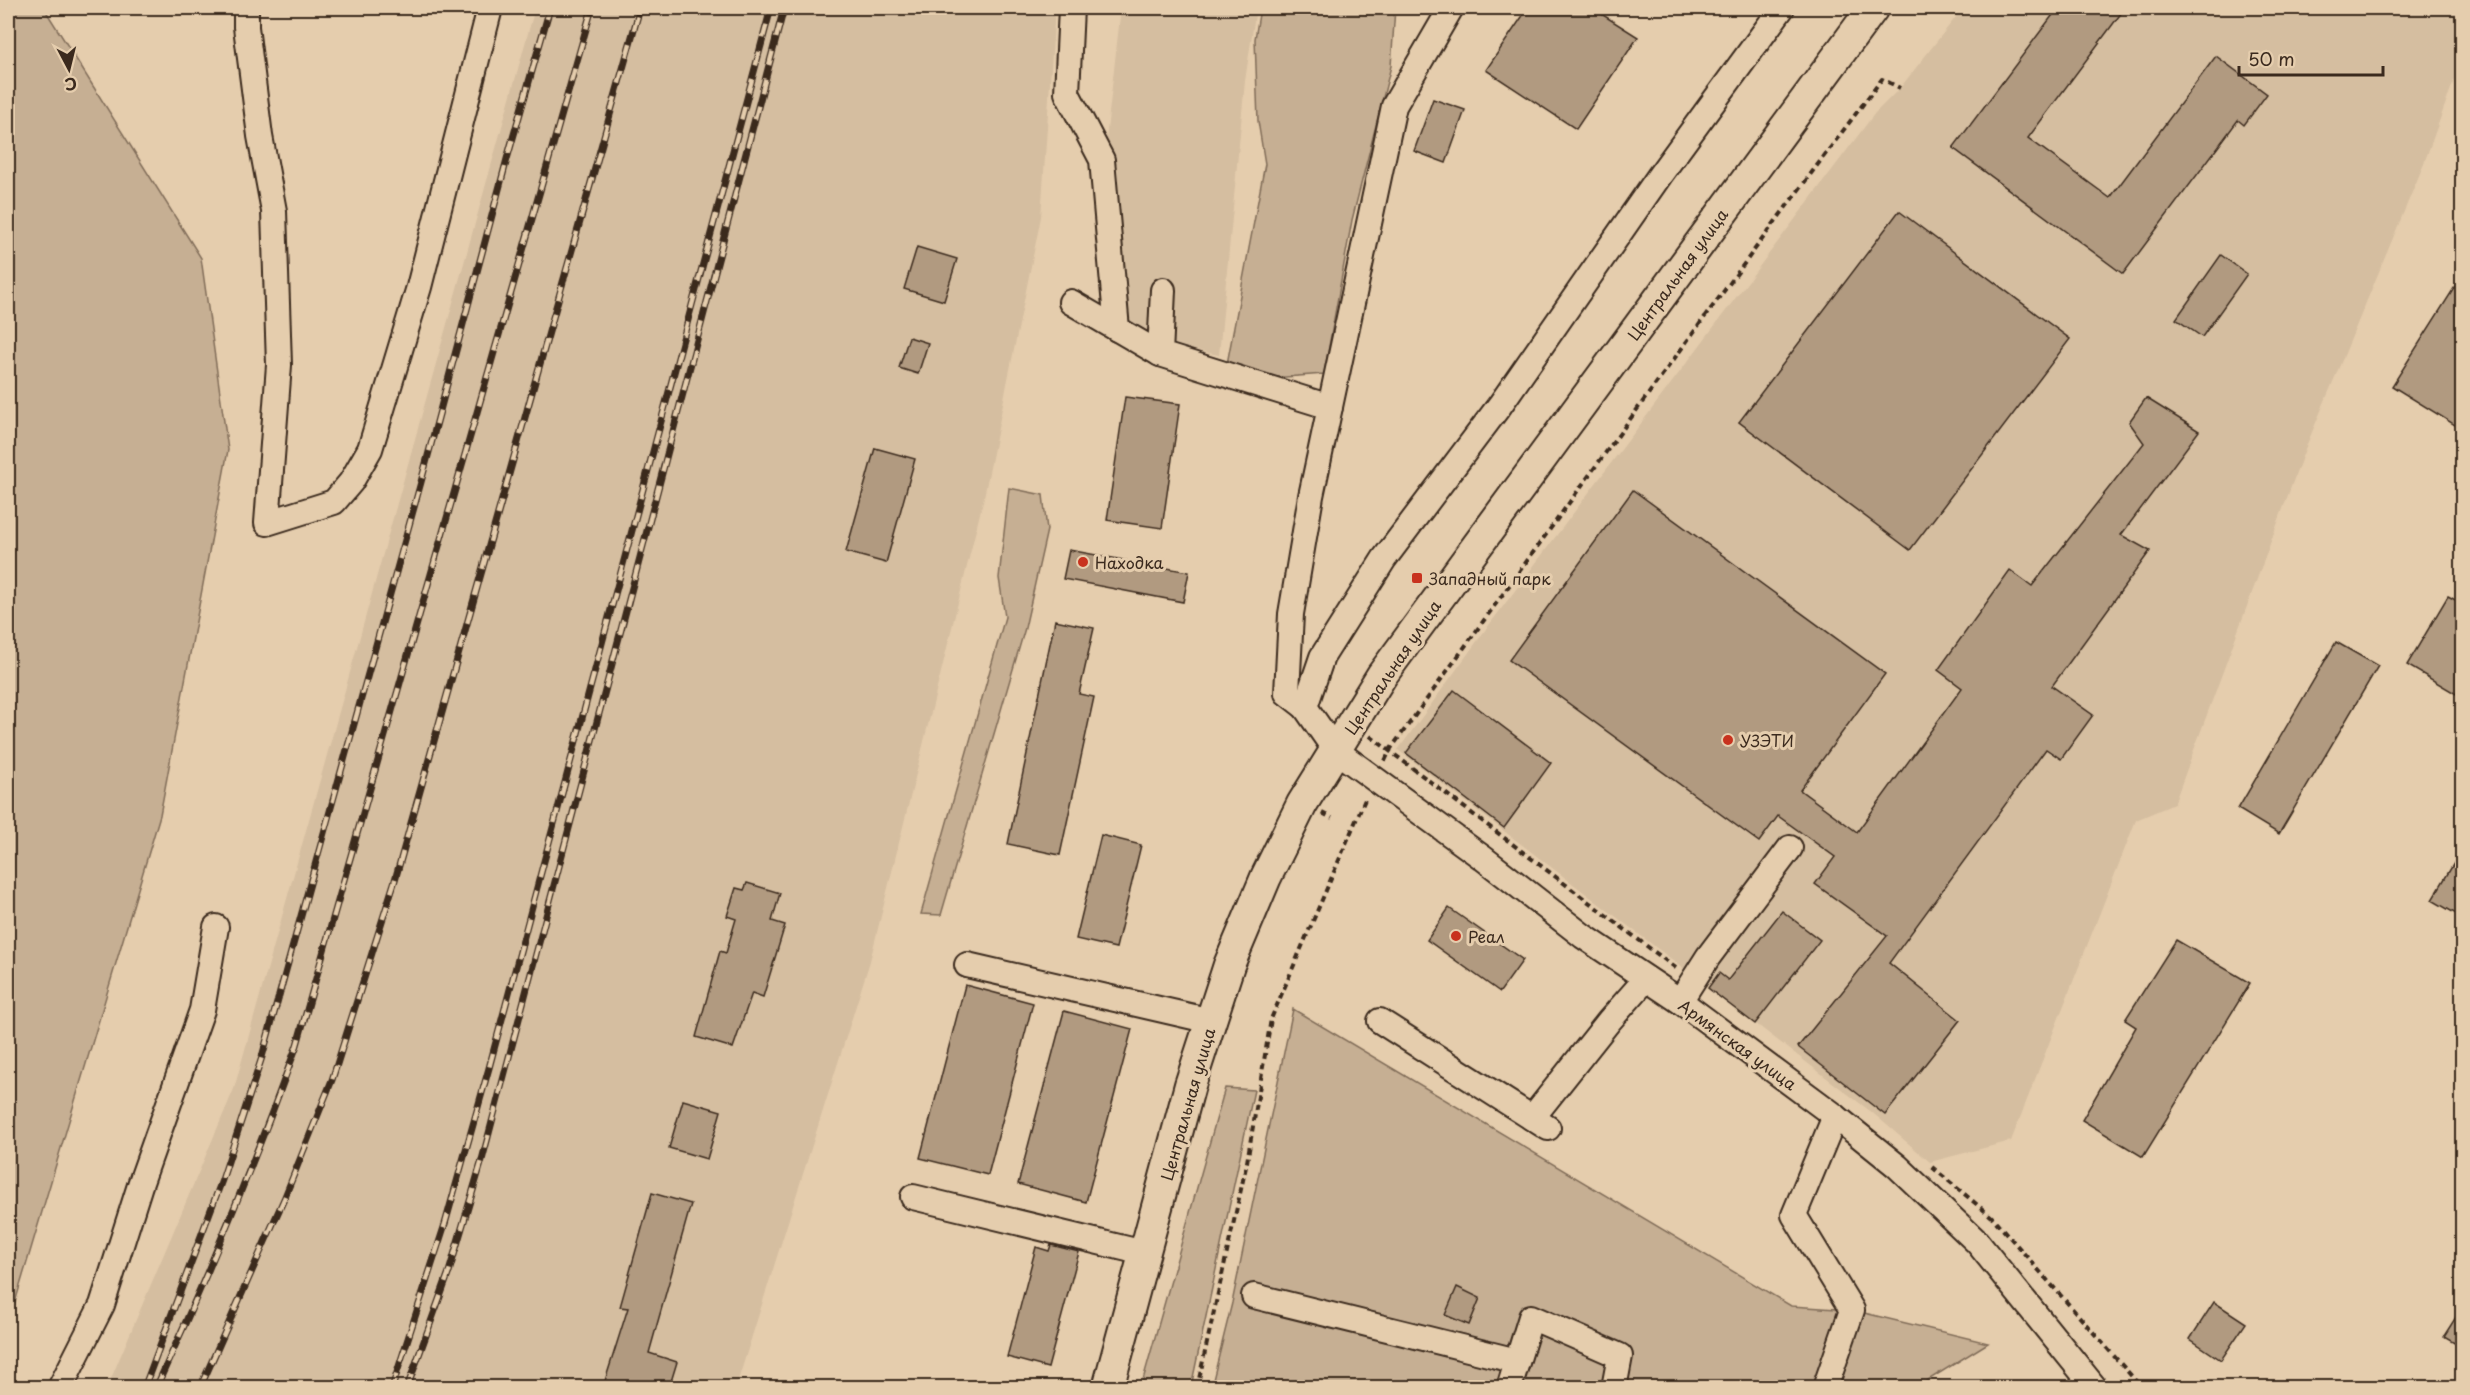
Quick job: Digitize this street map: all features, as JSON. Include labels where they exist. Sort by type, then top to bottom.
[{"type":"main road","name":"Центральная улица","points":[[1108,1388],[1190,1085],[1229,966],[1266,877],[1302,804],[1382,675],[1873,8]]},
{"type":"street","points":[[246,8],[246,27],[259,125],[274,211],[279,365],[267,523],[285,515],[310,511],[334,502],[351,482],[370,449],[419,287],[490,8]]},
{"type":"street","points":[[1071,8],[1066,93],[1102,160],[1117,329]]},
{"type":"street","points":[[1071,302],[1160,354],[1330,407],[1394,106],[1451,8]]},
{"type":"street","points":[[1305,707],[1322,657],[1384,559],[1500,405],[1660,175],[1782,8]]},
{"type":"street","points":[[1160,354],[1163,290]]},
{"type":"street","name":"Армянская улица","points":[[1330,407],[1311,496],[1291,614],[1287,693],[1305,707],[1335,750],[1483,858],[1583,936],[1680,1001],[1835,1116],[1896,1166],[1977,1242],[2095,1388]]},
{"type":"street","points":[[1680,1001],[1708,957],[1790,848]]},
{"type":"street","points":[[60,1388],[102,1305],[140,1185],[202,1010],[216,927]]},
{"type":"street","points":[[967,965],[1211,1021]]},
{"type":"street","points":[[1380,1021],[1540,1123],[1609,1021],[1646,978]]},
{"type":"street","points":[[1825,1388],[1852,1310],[1794,1215],[1835,1116]]},
{"type":"street","points":[[913,1197],[1144,1253]]},
{"type":"street","points":[[1254,1296],[1517,1361]]},
{"type":"street","points":[[1509,1388],[1531,1317],[1620,1356],[1614,1388]]},
{"type":"path","points":[[1197,1388],[1247,1162],[1271,1019],[1364,801],[1390,750],[1752,252],[1882,79],[1900,88]]},
{"type":"shaded area","points":[[8,8],[44,8],[201,258],[228,450],[160,815],[8,1326]]},
{"type":"shaded area","points":[[535,8],[1055,8],[1041,217],[984,497],[870,961],[736,1387],[107,1388],[234,1089]]},
{"type":"shaded area","points":[[1121,8],[1256,8],[1245,81],[1219,355],[1124,336],[1105,148]]},
{"type":"shaded area","points":[[1260,8],[1395,8],[1391,66],[1352,220],[1324,374],[1259,377],[1227,364],[1265,164],[1258,121],[1255,39]]},
{"type":"shaded area","points":[[1963,8],[2462,8],[2462,58],[2423,166],[2305,449],[2174,804],[2136,820],[2011,1141],[1930,1162],[1874,1114],[1398,750],[1483,633],[1875,113],[1900,88]]},
{"type":"shaded area","points":[[1009,488],[1043,495],[1047,530],[1025,628],[941,915],[921,914],[1005,617],[999,578]]},
{"type":"shaded area","points":[[1293,1009],[1791,1306],[1852,1310],[1988,1343],[1917,1387],[1211,1388],[1232,1303]]},
{"type":"shaded area","points":[[1225,1088],[1254,1090],[1191,1387],[1141,1387]]},
{"type":"building","points":[[1528,8],[1592,8],[1638,37],[1576,129],[1486,70]]},
{"type":"building","points":[[2058,8],[2125,8],[2028,138],[2110,198],[2216,56],[2267,94],[2244,125],[2238,120],[2123,274],[1953,148]]},
{"type":"building","points":[[1433,99],[1465,110],[1446,163],[1414,151]]},
{"type":"building","points":[[1899,211],[2070,339],[1910,550],[1739,422]]},
{"type":"building","points":[[917,247],[957,259],[944,301],[904,289]]},
{"type":"building","points":[[2221,255],[2247,274],[2202,337],[2176,319]]},
{"type":"building","points":[[2463,274],[2463,430],[2392,386]]},
{"type":"building","points":[[909,337],[928,343],[918,374],[899,368]]},
{"type":"building","points":[[1125,397],[1180,404],[1162,528],[1107,520]]},
{"type":"building","name":"УЗЭТИ","points":[[2146,398],[2199,431],[2121,535],[2150,551],[2052,686],[2093,715],[2061,759],[2046,749],[1889,963],[1960,1020],[1885,1115],[1798,1047],[1887,936],[1815,884],[1835,857],[1778,816],[1759,842],[1509,660],[1633,490],[1885,674],[1800,790],[1857,832],[1962,688],[1938,670],[2010,570],[2032,586],[2144,443],[2129,422]]},
{"type":"building","points":[[875,448],[915,459],[886,563],[846,552]]},
{"type":"building","points":[[1069,550],[1189,572],[1183,602],[1063,579]]},
{"type":"building","points":[[2448,596],[2463,604],[2463,698],[2407,665]]},
{"type":"building","points":[[1055,620],[1094,628],[1079,694],[1094,697],[1060,855],[1008,844]]},
{"type":"building","points":[[2336,642],[2378,666],[2279,834],[2238,809]]},
{"type":"building","points":[[1454,690],[1551,763],[1504,828],[1406,753]]},
{"type":"building","points":[[1101,835],[1141,845],[1116,948],[1076,939]]},
{"type":"building","points":[[2463,848],[2463,918],[2432,900]]},
{"type":"building","points":[[747,883],[780,893],[772,921],[785,925],[763,997],[752,993],[733,1048],[696,1037],[720,951],[726,953],[736,919],[727,916],[736,888],[744,890]]},
{"type":"building","points":[[1449,908],[1523,960],[1500,992],[1427,940]]},
{"type":"building","points":[[1782,911],[1820,940],[1755,1024],[1708,988],[1719,973],[1728,980]]},
{"type":"building","points":[[2176,940],[2250,983],[2143,1157],[2082,1120],[2136,1027],[2125,1020]]},
{"type":"building","points":[[965,985],[1033,1003],[988,1175],[920,1158]]},
{"type":"building","points":[[1064,1011],[1132,1029],[1086,1202],[1018,1184]]},
{"type":"building","points":[[683,1100],[721,1111],[707,1159],[669,1148]]},
{"type":"building","points":[[652,1193],[691,1204],[649,1353],[677,1362],[669,1388],[616,1388],[604,1384],[628,1308],[620,1307]]},
{"type":"building","points":[[1051,1245],[1079,1252],[1048,1368],[1007,1357],[1036,1247],[1049,1251]]},
{"type":"building","points":[[1457,1287],[1480,1298],[1469,1325],[1445,1315]]},
{"type":"building","points":[[2214,1302],[2246,1323],[2221,1360],[2190,1339]]},
{"type":"building","points":[[2463,1306],[2463,1347],[2444,1336]]},
{"type":"railway","points":[[144,1388],[222,1180],[262,1057],[550,8]]},
{"type":"railway","points":[[156,1388],[230,1218],[297,1045],[592,8]]},
{"type":"railway","points":[[200,1388],[284,1199],[332,1080],[395,880],[640,8]]},
{"type":"railway","points":[[392,1388],[445,1224],[489,1068],[771,8]]},
{"type":"railway","points":[[407,1388],[449,1272],[482,1160],[784,8]]},
{"type":"place","name":"Находка","points":[[1083,562]]},
{"type":"place","name":"Западный парк","points":[[1417,578]]},
{"type":"place","name":"УЗЭТИ","points":[[1728,740]]},
{"type":"place","name":"Реал","points":[[1456,936]]}]
